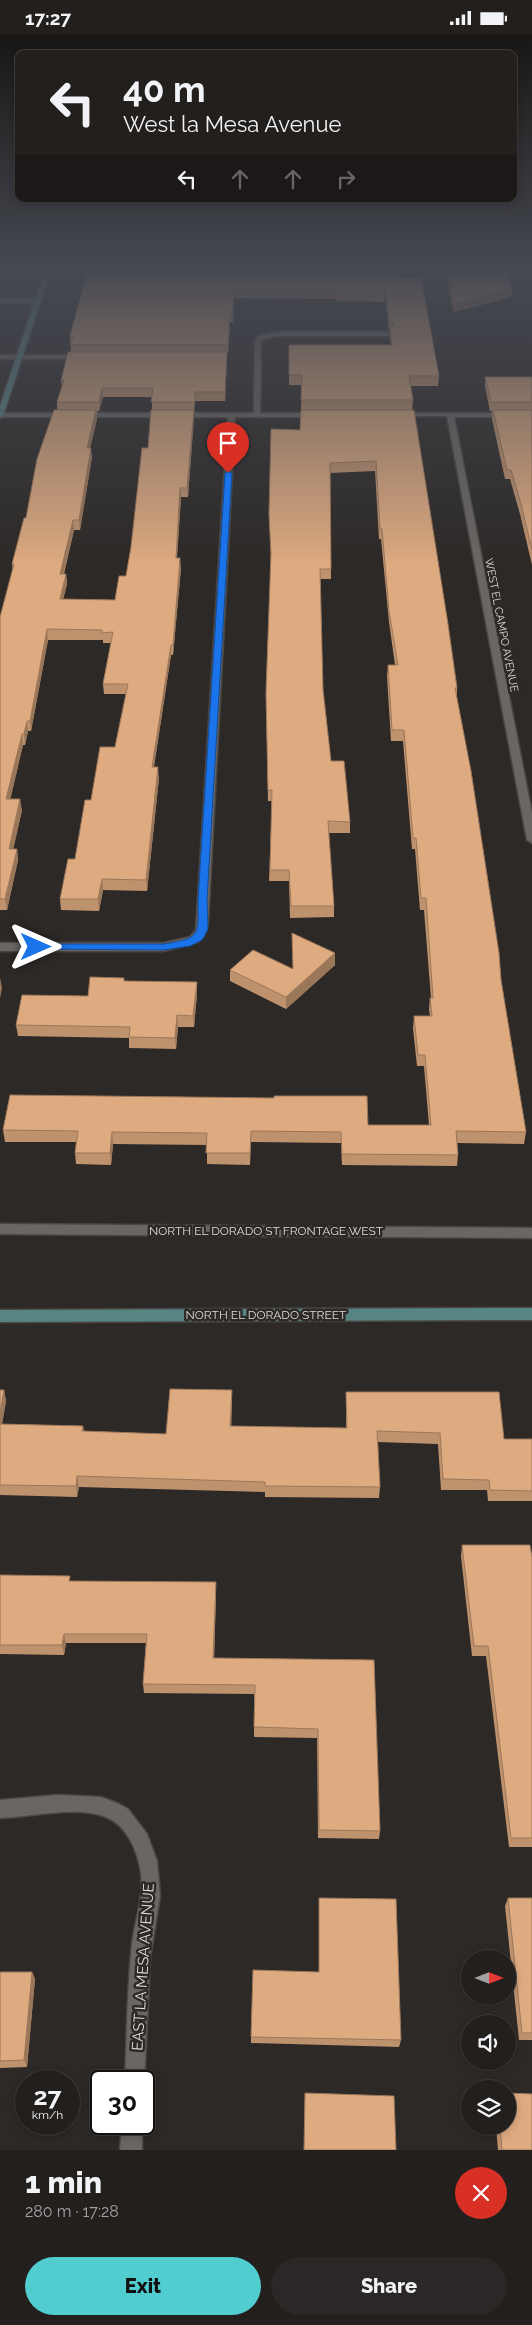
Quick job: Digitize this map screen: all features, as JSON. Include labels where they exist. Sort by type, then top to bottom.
[{"type":"main road","points":[[0,415],[16,369]]},
{"type":"main road","name":"NORTH EL DORADO STREET","points":[[0,1316],[532,1314]]},
{"type":"street","points":[[257,415],[258,369]]},
{"type":"street","points":[[392,414],[532,415]]},
{"type":"street","name":"WEST EL CAMPO AVENUE","points":[[450,414],[532,840]]},
{"type":"street","points":[[0,415],[325,415]]},
{"type":"street","points":[[0,947],[164,947],[186,944],[199,938],[203,929],[202,900],[232,415]]},
{"type":"street","name":"NORTH EL DORADO ST FRONTAGE WEST","points":[[0,1229],[532,1233]]},
{"type":"street","name":"EAST LA MESA AVENUE","points":[[0,1809],[25,1809],[82,1803],[113,1811],[132,1827],[142,1842],[152,1881],[142,1941],[136,2070]]},
{"type":"street","points":[[131,2150],[132,2135]]},
{"type":"building","points":[[64,369],[226,369],[225,392],[195,392],[195,402],[151,402],[153,388],[102,388],[99,402],[57,402],[64,380],[61,381]]},
{"type":"building","points":[[289,369],[438,369],[439,376],[409,376],[413,400],[301,400],[302,375],[289,375]]},
{"type":"building","points":[[485,377],[532,377],[532,402],[491,402]]},
{"type":"building","points":[[54,410],[96,410],[87,448],[91,448],[79,520],[73,520],[60,574],[66,574],[60,599],[115,600],[119,576],[126,576],[142,448],[148,448],[151,410],[194,410],[187,488],[180,488],[176,558],[180,558],[173,645],[171,645],[152,767],[158,767],[146,880],[102,879],[98,899],[60,899],[68,859],[75,859],[85,800],[91,800],[100,747],[115,747],[128,684],[103,684],[113,632],[47,629],[30,721],[27,721],[24,734],[22,734],[6,799],[20,799],[9,849],[17,849],[5,899],[0,899],[0,617],[24,518],[26,518],[37,459]]},
{"type":"building","points":[[301,410],[414,410],[448,624],[457,688],[455,688],[471,771],[499,953],[501,980],[526,1132],[456,1131],[458,1155],[342,1154],[341,1132],[251,1131],[250,1153],[206,1153],[207,1133],[112,1132],[110,1153],[75,1153],[78,1131],[3,1130],[10,1095],[274,1098],[274,1096],[367,1096],[368,1125],[431,1125],[425,1055],[418,1055],[414,1016],[432,1016],[430,998],[433,998],[426,898],[421,898],[416,838],[413,838],[404,730],[392,730],[388,665],[398,665],[389,611],[382,529],[380,529],[376,461],[330,463],[331,569],[320,569],[323,690],[331,761],[344,761],[350,822],[328,821],[334,906],[291,906],[289,870],[270,870],[272,790],[268,790],[266,693],[271,553],[269,514],[271,429],[300,430]]},
{"type":"building","points":[[493,410],[532,410],[532,550],[511,470],[507,470]]},
{"type":"building","points":[[292,933],[335,953],[286,997],[230,970],[253,950],[293,969]]},
{"type":"building","points":[[90,977],[124,978],[124,981],[197,982],[193,1016],[177,1015],[175,1038],[129,1037],[130,1027],[16,1025],[22,995],[88,996]]},
{"type":"building","points":[[170,1389],[232,1390],[230,1426],[347,1428],[346,1392],[499,1392],[504,1439],[532,1439],[532,1491],[490,1490],[489,1480],[443,1479],[440,1433],[377,1431],[380,1487],[265,1486],[265,1482],[77,1476],[76,1486],[0,1485],[0,1424],[83,1426],[82,1431],[166,1434]]},
{"type":"building","points":[[0,1390],[4,1390],[0,1413]]},
{"type":"building","points":[[462,1545],[530,1545],[532,1557],[532,1838],[511,1838],[488,1646],[474,1646]]},
{"type":"building","points":[[0,1575],[70,1576],[69,1581],[216,1582],[213,1658],[374,1660],[380,1831],[319,1830],[318,1729],[254,1727],[255,1685],[143,1684],[147,1634],[64,1634],[62,1645],[0,1645]]},
{"type":"building","points":[[319,1898],[396,1899],[401,2040],[251,2037],[253,1970],[319,1972]]},
{"type":"building","points":[[508,1898],[532,1898],[532,2033],[522,2033],[516,1975],[516,1950],[513,1950]]},
{"type":"building","points":[[0,1972],[32,1972],[24,2060],[0,2061]]},
{"type":"building","points":[[305,2093],[394,2096],[396,2150],[304,2150]]},
{"type":"building","points":[[516,2093],[532,2094],[532,2150],[502,2150],[501,2135],[516,2135]]},
{"type":"route","points":[[36,947],[164,947],[186,944],[199,938],[203,929],[202,900],[228,473]]}]
